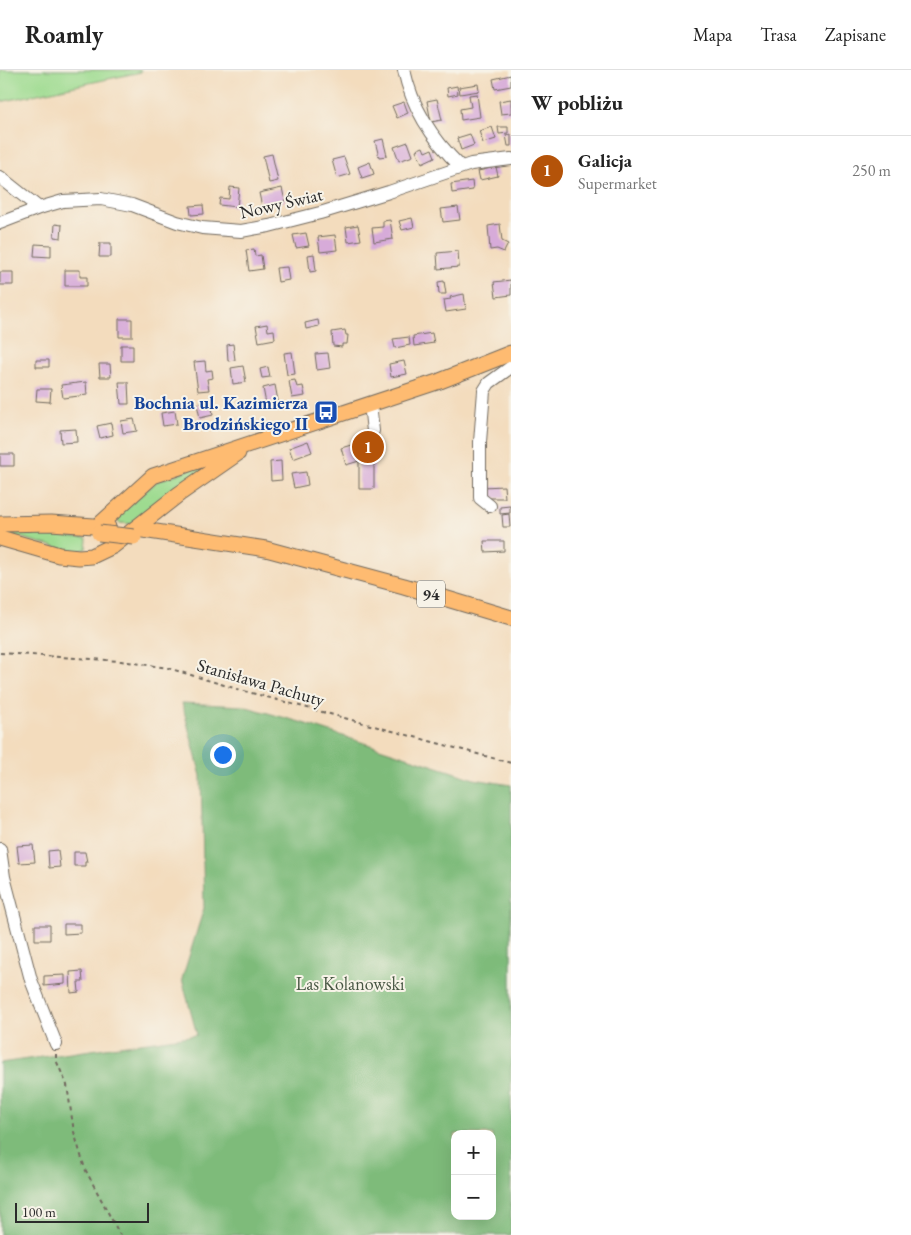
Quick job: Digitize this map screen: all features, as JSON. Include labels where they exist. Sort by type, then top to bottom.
[{"type":"main road","points":[[103,529],[122,504],[153,476],[440,381],[511,353]]},
{"type":"main road","points":[[0,538],[68,557],[85,557],[98,554],[118,543],[179,494],[252,443]]},
{"type":"main road","name":"94","points":[[0,524],[103,529],[226,550],[350,573],[404,586],[511,618]]},
{"type":"street","points":[[404,70],[424,121],[443,149],[461,167]]},
{"type":"street","name":"Nowy Świat","points":[[0,223],[39,208],[75,199],[110,200],[132,205],[185,224],[241,231],[320,213],[470,164],[511,159]]},
{"type":"street","points":[[0,177],[39,208]]},
{"type":"street","points":[[490,506],[480,498],[480,442],[484,391],[489,383],[511,367]]},
{"type":"street","points":[[370,404],[373,431]]},
{"type":"street","points":[[0,849],[4,877],[31,980],[56,1044]]},
{"type":"path","name":"Stanisława Pachuty","points":[[0,653],[121,661],[168,668],[237,689],[511,763]]},
{"type":"path","points":[[56,1044],[56,1060],[67,1085],[74,1132],[85,1169],[120,1235]]},
{"type":"green space","points":[[0,70],[141,70],[141,72],[0,102]]},
{"type":"green space","points":[[220,459],[134,524],[119,523],[118,519],[123,511],[157,481]]},
{"type":"green space","points":[[0,532],[87,538],[86,549],[74,552]]},
{"type":"green space","name":"Las Kolanowski","points":[[182,703],[243,706],[300,722],[474,779],[511,785],[511,1235],[0,1235],[0,1063],[197,1035],[182,979],[204,908],[201,776]]},
{"type":"building","points":[[511,75],[511,86],[495,89],[493,79]]},
{"type":"building","points":[[478,84],[479,91],[460,94],[459,87]]},
{"type":"building","points":[[457,86],[458,94],[448,96],[447,88]]},
{"type":"building","points":[[477,94],[480,117],[461,120],[460,109],[471,107],[469,95]]},
{"type":"building","points":[[437,99],[442,120],[431,122],[427,101]]},
{"type":"building","points":[[511,99],[511,113],[501,114],[499,101]]},
{"type":"building","points":[[404,102],[408,113],[397,118],[392,106]]},
{"type":"building","points":[[492,127],[496,139],[483,143],[479,131]]},
{"type":"building","points":[[498,127],[508,127],[508,133],[499,134]]},
{"type":"building","points":[[470,134],[474,145],[461,150],[457,138]]},
{"type":"building","points":[[511,134],[511,146],[508,146],[506,135]]},
{"type":"building","points":[[383,139],[387,156],[379,157],[375,141]]},
{"type":"building","points":[[408,142],[413,156],[399,161],[394,147]]},
{"type":"building","points":[[423,147],[425,152],[432,149],[435,157],[422,163],[416,150]]},
{"type":"building","points":[[272,154],[278,181],[269,183],[263,156]]},
{"type":"building","points":[[344,157],[350,174],[337,178],[332,160]]},
{"type":"building","points":[[370,162],[374,174],[362,178],[358,167]]},
{"type":"building","points":[[496,167],[498,176],[480,180],[478,171]]},
{"type":"building","points":[[472,181],[473,190],[452,193],[451,184]]},
{"type":"building","points":[[230,187],[239,188],[237,207],[219,205],[220,198],[229,199]]},
{"type":"building","points":[[282,188],[285,201],[262,207],[259,193]]},
{"type":"building","points":[[203,205],[204,214],[191,215],[190,206]]},
{"type":"building","points":[[458,207],[460,220],[443,222],[441,209]]},
{"type":"building","points":[[412,218],[414,227],[402,230],[399,221]]},
{"type":"building","points":[[390,220],[393,239],[374,242],[372,228],[383,227],[383,221]]},
{"type":"building","points":[[55,224],[62,225],[61,238],[54,237]]},
{"type":"building","points":[[500,224],[502,241],[508,244],[504,252],[497,249],[490,250],[488,226]]},
{"type":"building","points":[[358,225],[361,240],[348,242],[346,227]]},
{"type":"building","points":[[306,233],[309,246],[296,248],[293,235]]},
{"type":"building","points":[[335,235],[337,250],[320,252],[318,237]]},
{"type":"building","points":[[100,243],[111,243],[111,257],[99,257]]},
{"type":"building","points":[[35,244],[51,245],[51,257],[34,256]]},
{"type":"building","points":[[254,249],[255,256],[261,255],[263,269],[249,271],[246,250]]},
{"type":"building","points":[[458,251],[459,267],[438,269],[437,253]]},
{"type":"building","points":[[314,254],[316,271],[310,272],[308,255]]},
{"type":"building","points":[[287,267],[289,280],[278,282],[276,268]]},
{"type":"building","points":[[65,270],[80,270],[80,277],[87,277],[87,286],[65,286]]},
{"type":"building","points":[[0,272],[13,272],[13,285],[0,285]]},
{"type":"building","points":[[511,280],[511,295],[496,297],[494,282]]},
{"type":"building","points":[[444,281],[446,294],[439,294],[438,282]]},
{"type":"building","points":[[464,294],[466,309],[446,312],[444,300]]},
{"type":"building","points":[[119,319],[132,319],[132,337],[119,337]]},
{"type":"building","points":[[318,320],[319,326],[306,329],[305,323]]},
{"type":"building","points":[[267,324],[268,331],[274,330],[275,339],[259,342],[256,326]]},
{"type":"building","points":[[345,330],[346,335],[348,335],[347,344],[342,344],[342,347],[333,346],[332,332]]},
{"type":"building","points":[[432,333],[434,343],[414,346],[413,336]]},
{"type":"building","points":[[409,337],[410,345],[395,348],[393,339]]},
{"type":"building","points":[[233,344],[235,360],[228,361],[227,345]]},
{"type":"building","points":[[121,345],[133,345],[133,361],[121,361]]},
{"type":"building","points":[[292,352],[295,374],[287,375],[284,353]]},
{"type":"building","points":[[328,353],[330,368],[317,370],[315,354]]},
{"type":"building","points":[[36,360],[49,360],[49,367],[36,367]]},
{"type":"building","points":[[205,361],[206,371],[212,370],[213,378],[207,379],[209,390],[198,391],[194,362]]},
{"type":"building","points":[[404,361],[407,374],[391,377],[389,364]]},
{"type":"building","points":[[99,364],[110,364],[111,377],[100,377]]},
{"type":"building","points":[[243,366],[246,382],[233,384],[231,368]]},
{"type":"building","points":[[268,367],[270,377],[262,378],[260,369]]},
{"type":"building","points":[[295,380],[297,387],[303,386],[305,396],[292,398],[289,381]]},
{"type":"building","points":[[86,382],[87,395],[63,398],[61,385]]},
{"type":"building","points":[[119,382],[128,382],[129,404],[121,404]]},
{"type":"building","points":[[275,385],[278,401],[266,404],[263,388]]},
{"type":"building","points":[[37,389],[51,389],[50,402],[36,401]]},
{"type":"building","points":[[211,401],[213,415],[200,418],[197,404]]},
{"type":"building","points":[[175,411],[177,424],[163,426],[161,413]]},
{"type":"building","points":[[134,419],[137,431],[123,433],[121,421]]},
{"type":"building","points":[[111,423],[113,435],[100,438],[97,426]]},
{"type":"building","points":[[76,429],[77,442],[61,443],[60,430]]},
{"type":"building","points":[[308,441],[312,452],[293,459],[289,448]]},
{"type":"building","points":[[358,443],[374,443],[374,489],[359,489],[359,461],[346,465],[341,448]]},
{"type":"building","points":[[0,454],[14,454],[14,466],[0,466]]},
{"type":"building","points":[[281,461],[282,480],[271,481],[270,462]]},
{"type":"building","points":[[306,472],[308,485],[294,488],[291,474]]},
{"type":"building","points":[[504,486],[505,498],[483,498],[483,487]]},
{"type":"building","points":[[510,506],[510,513],[500,514],[500,507]]},
{"type":"building","points":[[509,514],[510,527],[503,527],[502,515]]},
{"type":"building","points":[[484,541],[504,541],[504,551],[485,552]]},
{"type":"building","points":[[33,845],[35,862],[19,863],[17,846]]},
{"type":"building","points":[[58,850],[60,867],[49,868],[48,851]]},
{"type":"building","points":[[74,852],[85,852],[87,862],[85,862],[85,866],[74,866]]},
{"type":"building","points":[[64,924],[81,924],[81,933],[64,934]]},
{"type":"building","points":[[35,925],[50,925],[50,940],[35,940]]},
{"type":"building","points":[[82,971],[83,982],[78,982],[79,992],[71,993],[70,972]]},
{"type":"building","points":[[65,975],[65,984],[44,986],[44,976]]},
{"type":"place","name":"Bochnia ul. Kazimierza Brodzińskiego II","points":[[326,412]]},
{"type":"place","name":"Galicja","points":[[368,447]]}]
